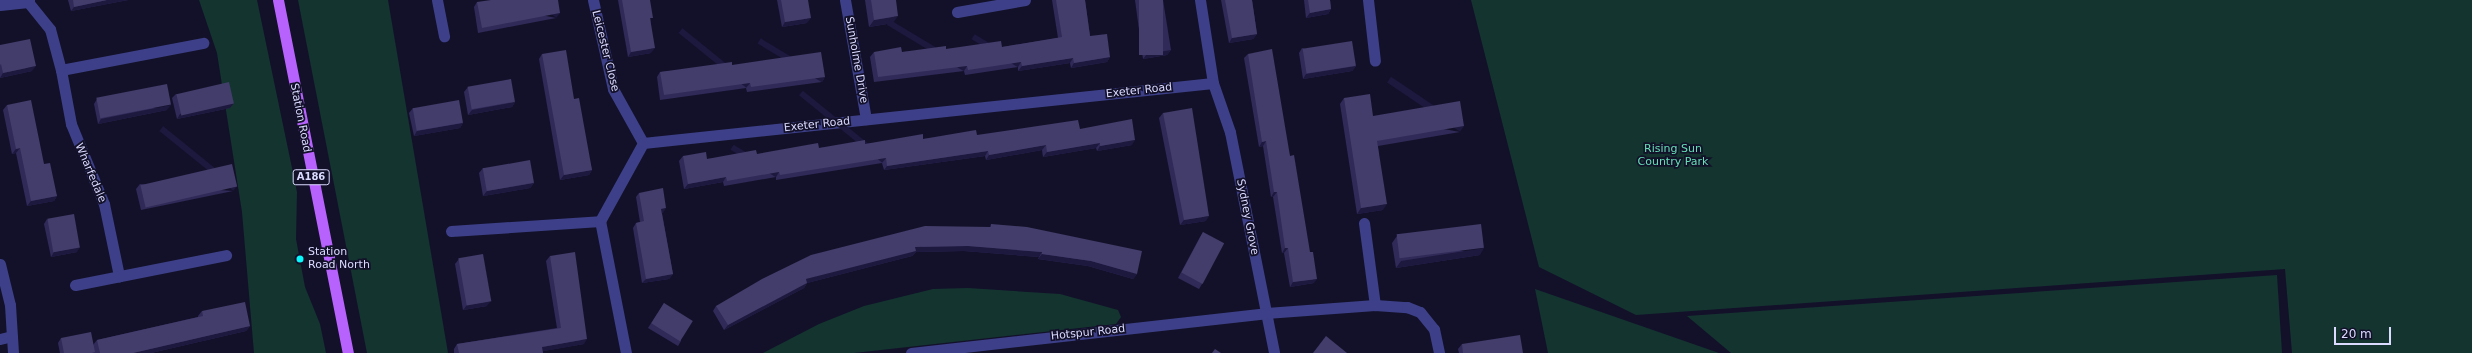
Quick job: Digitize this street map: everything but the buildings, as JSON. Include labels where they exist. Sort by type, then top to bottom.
[{"type":"main road","name":"Station Road","points":[[278,0],[348,353]]},
{"type":"street","points":[[437,0],[444,36]]},
{"type":"street","name":"Leicester Close","points":[[593,0],[613,89],[644,143]]},
{"type":"street","name":"Sunholme Drive","points":[[845,0],[866,119]]},
{"type":"street","points":[[957,12],[1025,0]]},
{"type":"street","points":[[1200,0],[1213,83]]},
{"type":"street","points":[[1368,0],[1375,61]]},
{"type":"street","name":"Wharfedale","points":[[0,5],[29,1],[50,29],[61,70],[71,124],[104,204],[119,276]]},
{"type":"street","points":[[61,70],[203,43]]},
{"type":"street","name":"Exeter Road","points":[[644,143],[1213,83]]},
{"type":"street","name":"Sydney Grove","points":[[1213,83],[1230,132],[1274,353]]},
{"type":"street","points":[[626,353],[600,221],[644,143]]},
{"type":"street","points":[[451,231],[600,221]]},
{"type":"street","points":[[1364,223],[1375,305]]},
{"type":"street","points":[[75,285],[226,255]]},
{"type":"street","points":[[0,264],[8,289],[13,353]]},
{"type":"street","name":"Hotspur Road","points":[[911,353],[1266,313],[1375,305],[1408,307],[1420,312],[1434,330],[1439,353]]},
{"type":"street","points":[[0,339],[12,336]]},
{"type":"green space","points":[[199,0],[257,0],[297,192],[296,239],[305,287],[320,324],[326,353],[254,353],[242,212],[217,53]]},
{"type":"green space","points":[[298,0],[388,0],[448,353],[367,353]]},
{"type":"green space","name":"Rising Sun Country Park","points":[[1471,0],[2472,0],[2472,353],[2292,353],[2285,269],[1636,315],[1539,267]]},
{"type":"green space","points":[[2277,275],[2282,353],[1731,353],[1687,316]]},
{"type":"green space","points":[[968,288],[1060,294],[1118,310],[1121,317],[1116,324],[854,353],[763,353],[819,324],[864,306],[933,289]]},
{"type":"green space","points":[[1535,289],[1719,353],[1548,353]]},
{"type":"place","name":"Station Road North","points":[[300,259]]}]
